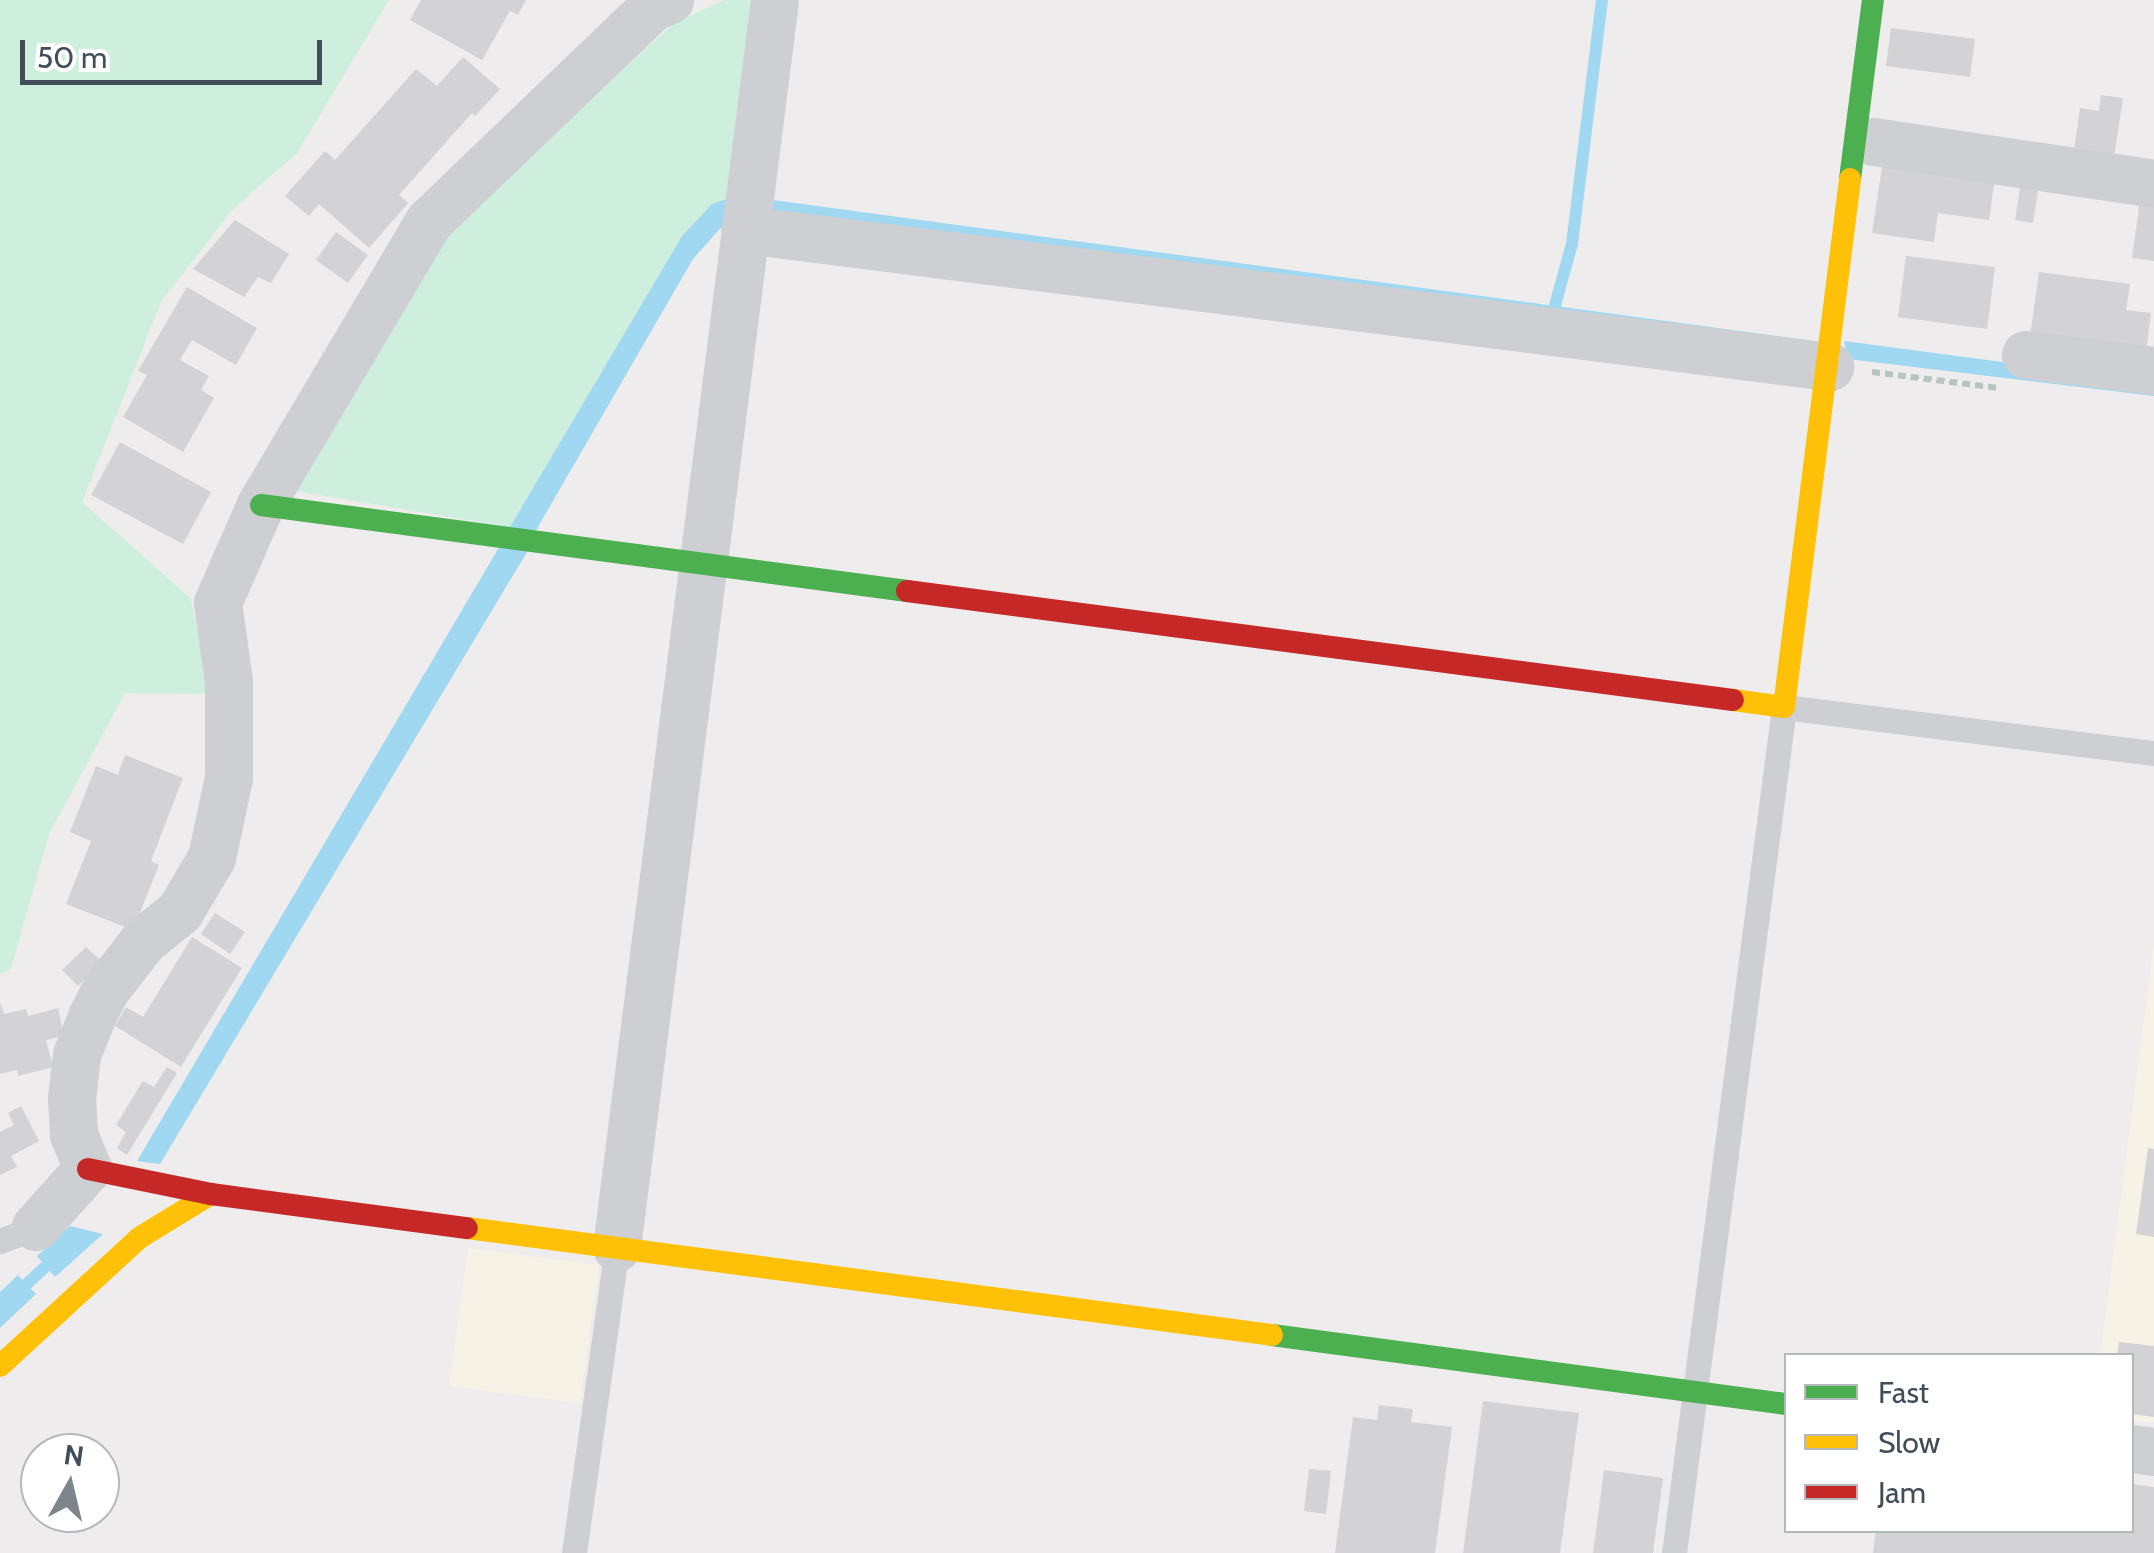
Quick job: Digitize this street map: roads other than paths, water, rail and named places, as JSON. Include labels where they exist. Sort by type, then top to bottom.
[{"type":"street","points":[[88,1170],[74,1135],[76,1055],[106,990],[144,941],[180,912],[212,858],[229,778],[228,682],[218,603],[261,504],[429,222],[652,8],[670,0]]},
{"type":"street","points":[[617,1248],[775,0]]},
{"type":"street","points":[[261,504],[1784,706],[1830,367],[1873,0]]},
{"type":"street","points":[[1874,142],[2154,184]]},
{"type":"street","points":[[746,230],[1830,367]]},
{"type":"street","points":[[2026,354],[2154,371]]},
{"type":"street","points":[[88,1170],[211,1194],[1784,1404]]},
{"type":"street","points":[[18,1234],[88,1170]]},
{"type":"street","points":[[0,1366],[139,1238],[211,1194]]},
{"type":"lane","points":[[1674,1553],[1784,706],[2154,753]]},
{"type":"lane","points":[[574,1553],[617,1248]]},
{"type":"water","points":[[736,196],[733,214],[693,259],[535,532],[510,527],[682,236],[712,204]]},
{"type":"water","points":[[759,198],[1820,342],[755,218]]},
{"type":"water","points":[[1844,341],[2154,382],[2154,396],[1848,359]]},
{"type":"water","points":[[501,544],[530,547],[160,1164],[137,1161]]},
{"type":"water","points":[[70,1226],[103,1234],[55,1277],[37,1256]]},
{"type":"water","points":[[18,1275],[36,1294],[0,1328],[0,1292]]},
{"type":"waterway","points":[[1552,316],[1572,244],[1602,0]]},
{"type":"waterway","points":[[0,1309],[58,1255]]}]
